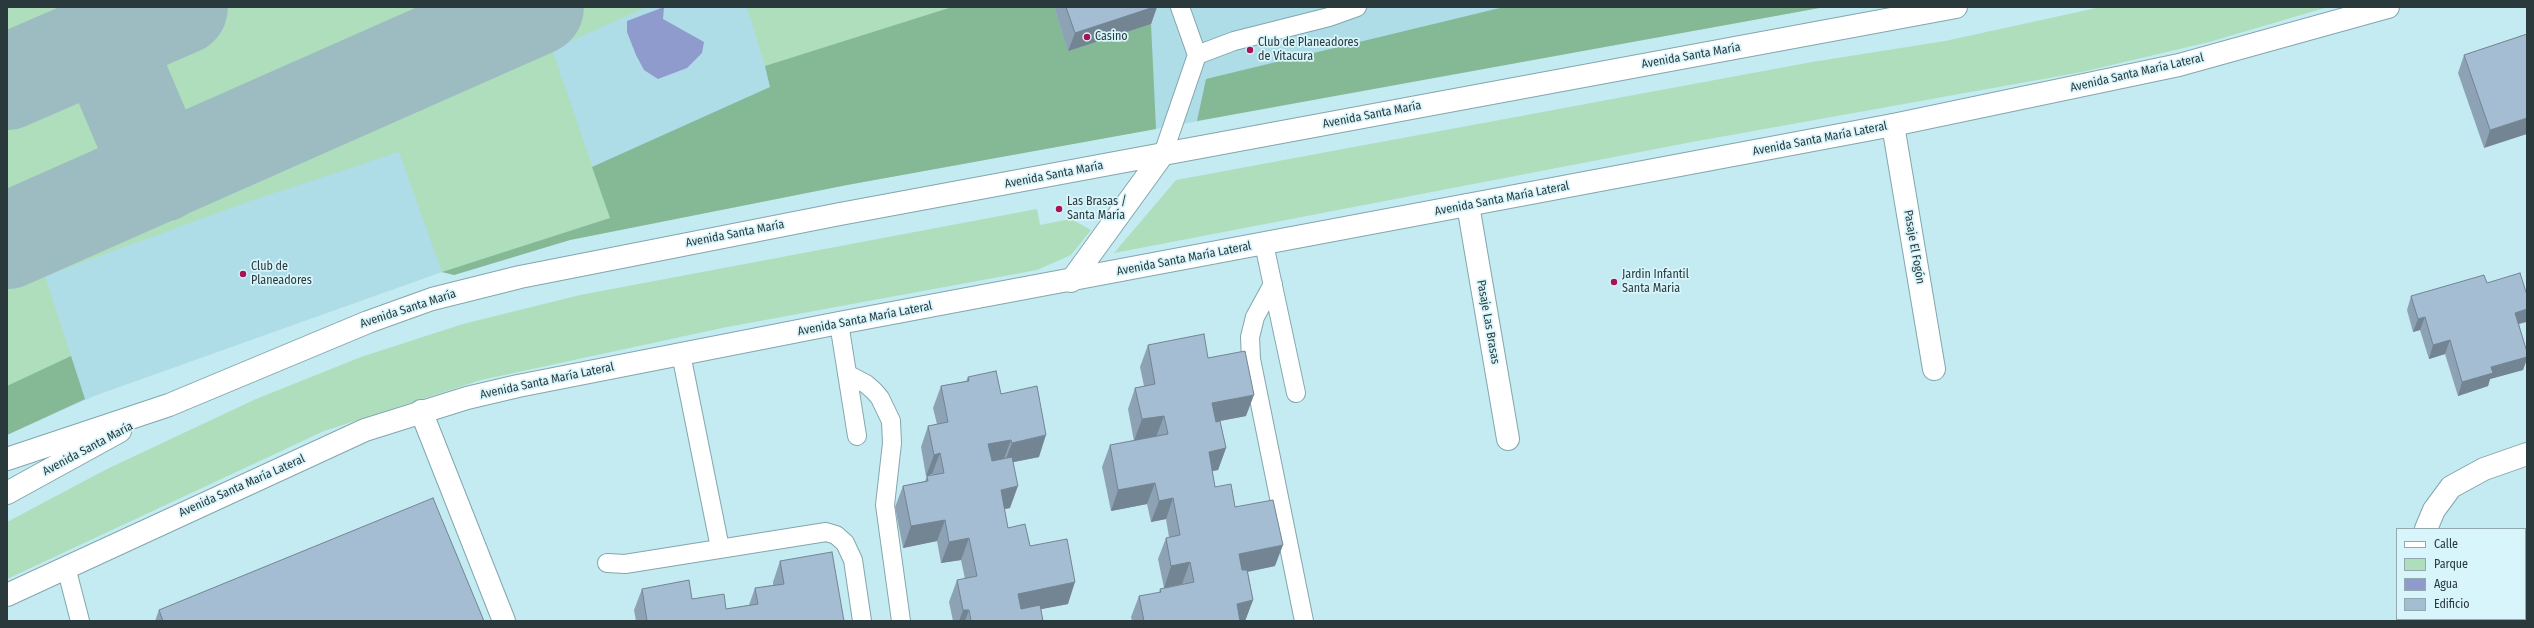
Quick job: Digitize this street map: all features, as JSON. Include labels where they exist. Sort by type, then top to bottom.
[{"type":"street","name":"Avenida Santa María","points":[[7,459],[169,405],[368,322],[432,299],[617,257],[1956,7]]},
{"type":"street","name":"Avenida Santa María Lateral","points":[[7,595],[66,566],[365,430],[421,411],[518,386],[839,323],[1071,281],[1894,125],[2179,65],[2388,7]]},
{"type":"street","name":"Pasaje El Fogón","points":[[1894,125],[1934,369]]},
{"type":"street","points":[[1071,281],[1163,154]]},
{"type":"street","name":"Pasaje Las Brasas","points":[[1468,205],[1508,439]]},
{"type":"street","name":"Avenida Santa María","points":[[7,493],[169,405]]},
{"type":"street","points":[[421,411],[504,621]]},
{"type":"street","points":[[2430,519],[2451,487],[2484,469],[2527,454]]},
{"type":"lane","points":[[1163,154],[1198,55],[1180,7]]},
{"type":"lane","points":[[1198,55],[1234,42],[1329,17],[1357,7]]},
{"type":"lane","points":[[1264,244],[1296,393]]},
{"type":"lane","points":[[1273,284],[1255,317],[1250,337],[1251,359],[1304,621]]},
{"type":"lane","points":[[839,323],[857,436]]},
{"type":"lane","points":[[681,354],[720,548]]},
{"type":"lane","points":[[847,374],[866,384],[874,391],[880,398],[891,421],[892,443],[885,505],[901,621]]},
{"type":"lane","points":[[606,563],[625,564],[810,533],[826,532],[836,535],[845,544],[853,560],[862,621]]},
{"type":"lane","points":[[66,566],[80,621]]},
{"type":"shaded area","points":[[7,7],[1825,7],[847,185],[570,240],[454,275],[442,272],[94,396],[7,435]]},
{"type":"green space","points":[[7,7],[131,7],[7,59]]},
{"type":"green space","points":[[229,7],[494,7],[173,149],[130,46]]},
{"type":"green space","points":[[556,7],[647,7],[552,49],[610,218],[442,272],[399,152],[250,201],[45,276],[71,356],[7,386],[7,252]]},
{"type":"green space","points":[[747,7],[952,7],[765,66]]},
{"type":"green space","points":[[952,7],[1054,7],[1068,50],[1151,24],[1156,129],[847,185],[570,240],[454,275],[442,272],[610,218],[592,167],[770,87],[765,66]]},
{"type":"green space","points":[[1504,7],[1825,7],[1197,121],[1206,79]]},
{"type":"green space","points":[[2101,7],[2328,7],[2209,42],[2082,72],[1692,142],[1114,253],[1176,180],[1812,62],[1945,41]]},
{"type":"green space","points":[[95,69],[139,162],[7,221],[7,106]]},
{"type":"green space","points":[[1037,209],[1040,225],[1071,219],[1091,230],[1071,255],[1037,270],[727,327],[481,380],[324,431],[7,579],[7,522],[107,469],[256,399],[361,357],[463,324],[580,295]]},
{"type":"green space","points":[[71,356],[85,399],[7,435],[7,386]]},
{"type":"water","points":[[664,7],[663,19],[704,42],[702,53],[687,68],[658,79],[644,70],[627,32],[627,21]]},
{"type":"building","points":[[1066,7],[1154,7],[1075,33]]},
{"type":"building","points":[[2527,34],[2527,118],[2490,130],[2464,55]]},
{"type":"building","points":[[2520,273],[2527,295],[2527,309],[2515,313],[2527,352],[2527,357],[2491,367],[2493,373],[2462,382],[2450,340],[2433,345],[2425,317],[2418,319],[2411,296],[2484,275],[2487,283]]},
{"type":"building","points":[[1204,334],[1208,358],[1245,351],[1254,395],[1212,403],[1216,422],[1220,421],[1226,448],[1209,452],[1215,487],[1231,484],[1235,507],[1273,500],[1283,545],[1239,554],[1242,570],[1247,570],[1253,600],[1237,604],[1240,621],[1144,621],[1139,596],[1161,592],[1160,589],[1194,582],[1190,562],[1171,566],[1166,538],[1180,535],[1173,498],[1159,501],[1155,483],[1118,490],[1110,445],[1168,434],[1164,416],[1142,419],[1135,388],[1155,384],[1148,345]]},
{"type":"building","points":[[996,371],[1001,394],[1037,386],[1046,435],[1012,443],[1011,440],[988,444],[992,461],[1012,457],[1018,486],[1001,490],[1008,528],[1025,524],[1030,546],[1067,539],[1075,582],[1018,594],[1021,609],[1040,605],[1043,621],[971,621],[969,610],[963,610],[957,580],[977,576],[969,538],[949,542],[945,520],[911,526],[903,486],[928,481],[927,476],[944,473],[940,453],[934,455],[928,426],[948,422],[941,386],[969,381],[968,377]]},
{"type":"building","points":[[433,498],[484,621],[163,621],[159,610]]},
{"type":"building","points":[[832,552],[844,621],[647,621],[642,589],[689,580],[692,599],[724,594],[726,609],[758,604],[755,588],[784,584],[780,561]]},
{"type":"taxiway","points":[[7,82],[180,7]]},
{"type":"taxiway","points":[[7,241],[536,7]]},
{"type":"taxiway","points":[[104,40],[161,174]]},
{"type":"place","name":"Casino","points":[[1087,37]]},
{"type":"place","name":"Club de Planeadores de Vitacura","points":[[1250,50]]},
{"type":"place","name":"Las Brasas / Santa María","points":[[1059,209]]},
{"type":"place","name":"Club de Planeadores","points":[[243,274]]},
{"type":"place","name":"Jardin Infantil Santa Maria","points":[[1614,282]]}]
